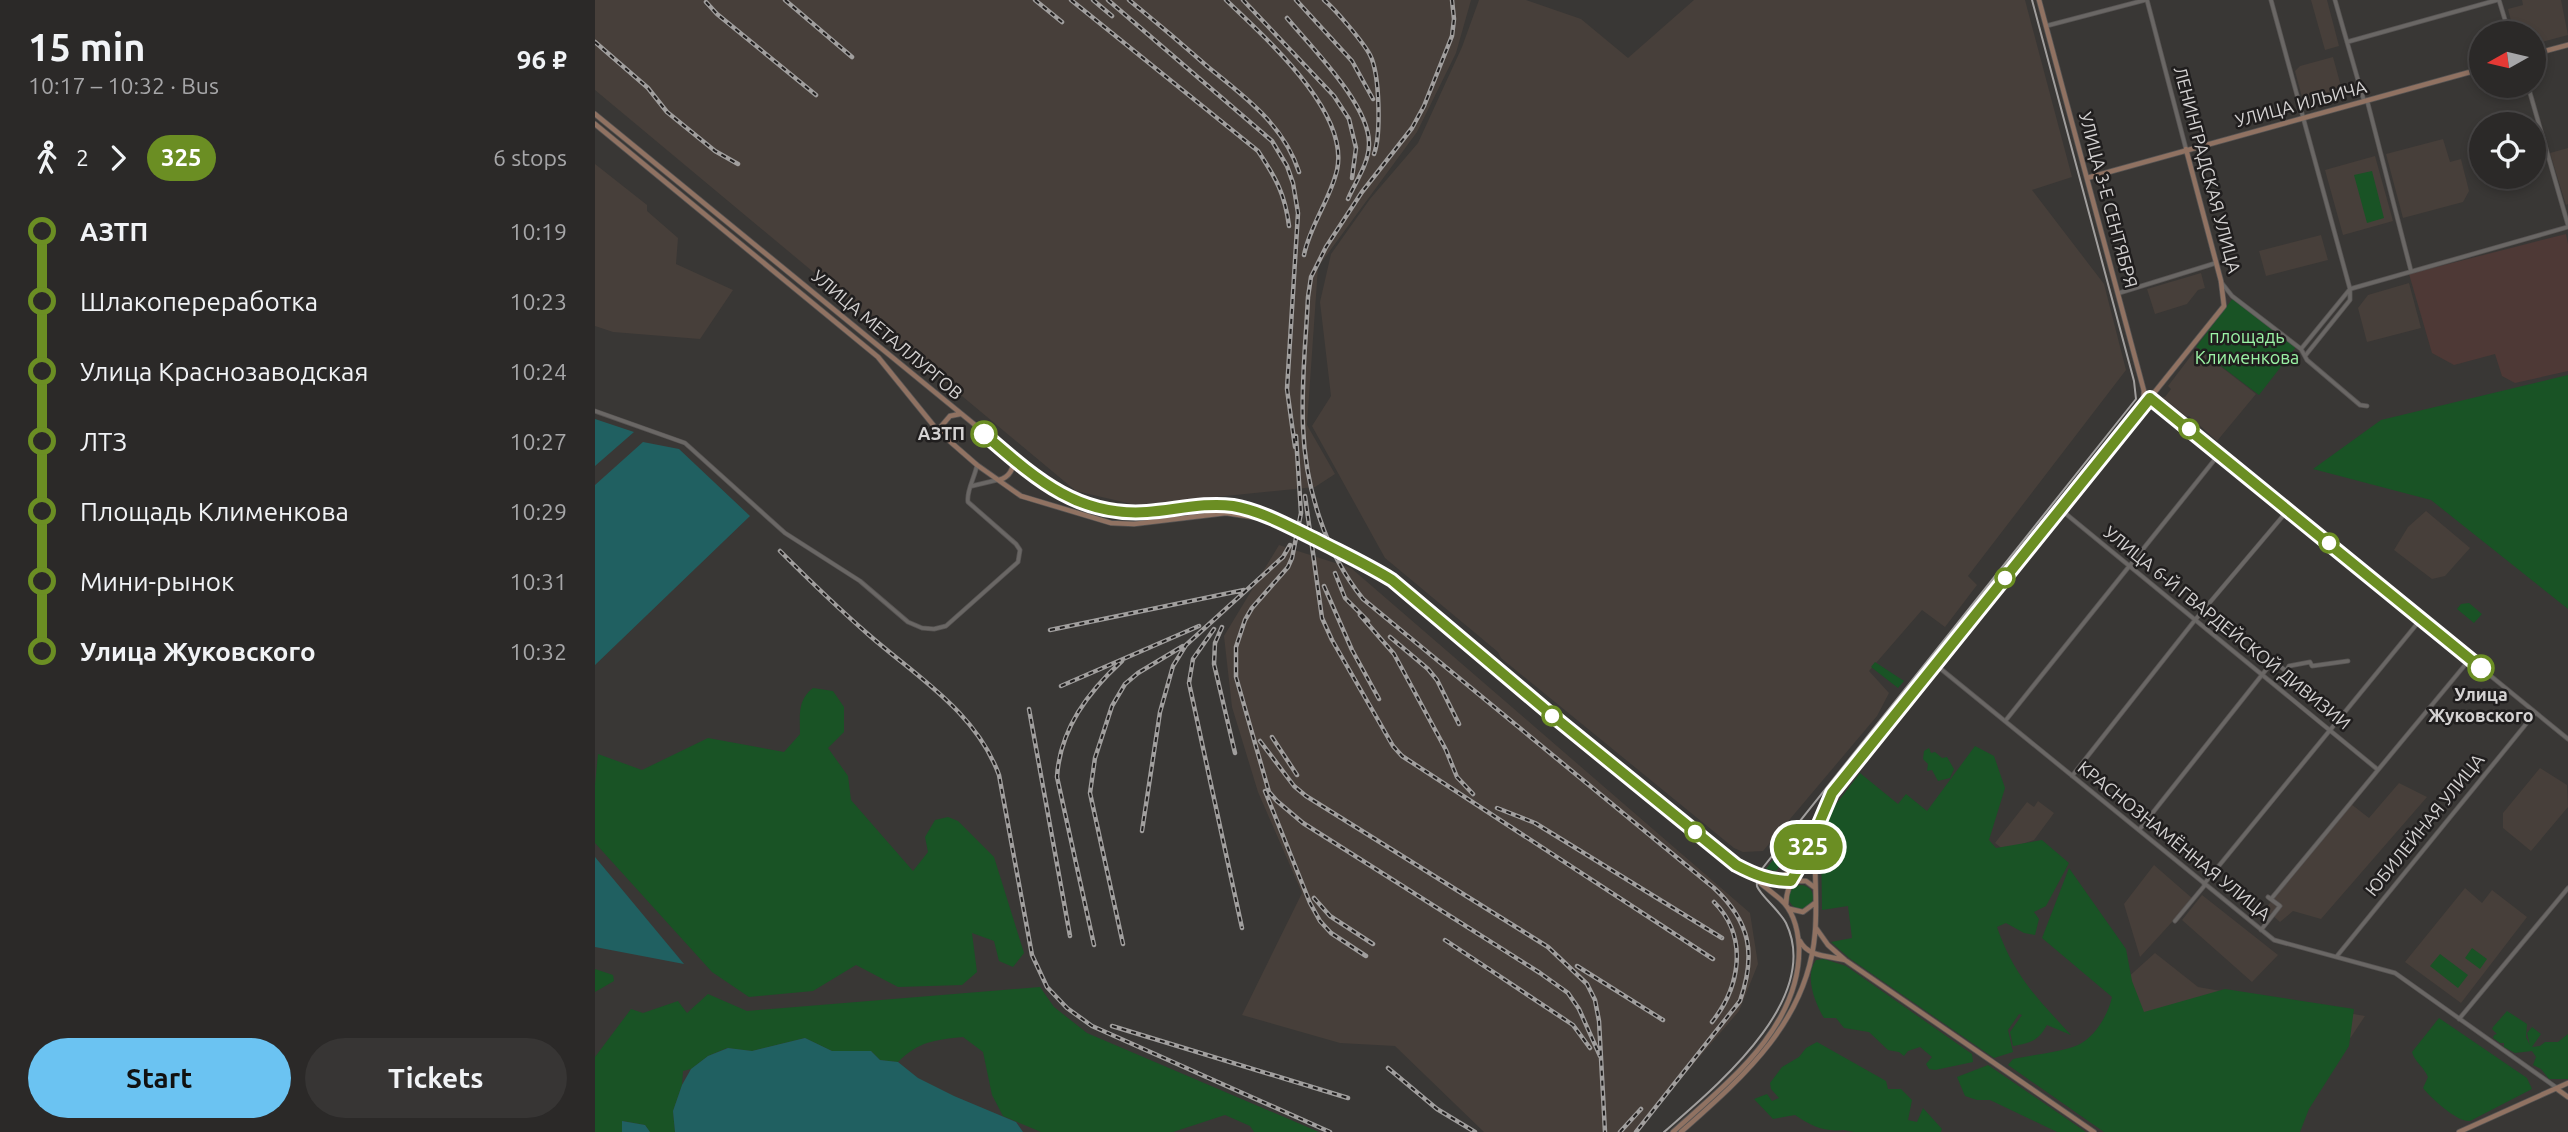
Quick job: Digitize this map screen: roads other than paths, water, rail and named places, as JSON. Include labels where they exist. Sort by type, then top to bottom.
[{"type":"main road","name":"УЛИЦА 3-Е СЕНТЯБРЯ","points":[[2039,0],[2144,391],[2141,407]]},
{"type":"main road","points":[[2546,51],[2568,45]]},
{"type":"main road","name":"УЛИЦА ИЛЬИЧА","points":[[2087,178],[2469,72]]},
{"type":"main road","name":"УЛИЦА МЕТАЛЛУРГОВ","points":[[595,114],[1052,488],[1083,505],[1125,514],[1224,505],[1241,508],[1279,522]]},
{"type":"main road","name":"УЛИЦА МЕТАЛЛУРГОВ","points":[[595,124],[878,357],[938,431],[977,465],[1021,496],[1111,523],[1134,524],[1226,513],[1279,522]]},
{"type":"main road","name":"ЛЕНИНГРАДСКАЯ УЛИЦА","points":[[2186,149],[2221,281]]},
{"type":"main road","points":[[1845,960],[1811,953],[1803,947],[1786,894],[1832,793],[2224,306],[2221,281]]},
{"type":"main road","points":[[2144,391],[2156,392]]},
{"type":"main road","points":[[938,431],[950,415],[961,414]]},
{"type":"main road","points":[[998,480],[1007,477],[1013,470],[1014,458]]},
{"type":"main road","points":[[1279,522],[1350,556],[1392,580],[1553,716],[1788,906],[1803,912],[1815,903]]},
{"type":"main road","points":[[1681,1132],[1730,1088],[1772,1041],[1795,1007],[1811,953],[1815,927],[1817,828]]},
{"type":"main road","points":[[1772,880],[1788,873],[1808,847]]},
{"type":"main road","points":[[1736,865],[1758,877],[1806,881],[1815,888]]},
{"type":"main road","points":[[1815,927],[1828,945],[1845,960],[2094,1132]]},
{"type":"main road","points":[[1673,1132],[1726,1085],[1780,1018],[1797,978],[1799,937]]},
{"type":"main road","points":[[2459,1132],[2568,1083]]},
{"type":"main road","points":[[2557,1088],[2568,1097]]},
{"type":"street","points":[[2046,26],[2146,0]]},
{"type":"street","name":"ЛЕНИНГРАДСКАЯ УЛИЦА","points":[[2146,0],[2186,149]]},
{"type":"street","points":[[2271,0],[2350,289],[2350,300],[2305,356]]},
{"type":"street","points":[[2336,0],[2411,271]]},
{"type":"street","points":[[2347,42],[2498,0],[2505,21]]},
{"type":"street","points":[[2301,349],[2350,289],[2568,226],[2531,98]]},
{"type":"street","points":[[2119,293],[2216,263]]},
{"type":"street","name":"ЛЕНИНГРАДСКАЯ УЛИЦА","points":[[2221,281],[2232,296],[2301,349],[2305,356],[2360,405],[2367,406]]},
{"type":"street","points":[[2224,306],[2232,296]]},
{"type":"street","points":[[2336,306],[2342,310]]},
{"type":"street","points":[[2314,333],[2320,338]]},
{"type":"street","points":[[2150,398],[2568,739]]},
{"type":"street","points":[[595,411],[685,443],[785,533],[860,581],[897,613],[922,628],[946,626],[1018,562],[1020,550],[1016,544],[968,502],[967,494],[972,486],[977,465]]},
{"type":"street","points":[[2006,720],[2220,453]]},
{"type":"street","points":[[972,486],[998,480]]},
{"type":"street","name":"УЛИЦА 6-Й ГВАРДЕЙСКОЙ ДИВИЗИИ","points":[[2060,509],[2377,769]]},
{"type":"street","points":[[2072,776],[2195,620],[2288,510]]},
{"type":"street","points":[[2175,921],[2421,619]]},
{"type":"street","points":[[2261,930],[2280,906],[2270,898],[2470,659]]},
{"type":"street","points":[[2139,830],[2273,661],[2286,671],[2289,666],[2310,662],[2312,666],[2349,661]]},
{"type":"street","name":"КРАСНОЗНАМЁННАЯ УЛИЦА","points":[[1936,665],[2277,942],[2395,973],[2557,1088]]},
{"type":"street","name":"ЮБИЛЕЙНАЯ УЛИЦА","points":[[2337,956],[2535,712]]},
{"type":"street","points":[[2459,1019],[2568,888]]},
{"type":"water","points":[[595,419],[634,432],[595,466]]},
{"type":"water","points":[[643,442],[679,449],[750,516],[595,665],[595,485]]},
{"type":"water","points":[[595,857],[684,964],[595,947]]},
{"type":"water","points":[[805,1038],[832,1051],[871,1051],[880,1060],[898,1062],[918,1078],[1016,1122],[1023,1132],[675,1132],[673,1111],[682,1085],[691,1069],[708,1056],[728,1048],[752,1051]]},
{"type":"water","points":[[622,1121],[645,1125],[650,1132],[622,1132]]},
{"type":"tram line","points":[[1664,1132],[1709,1092],[1758,1040],[1777,1011],[1790,982],[1793,952],[1786,923],[1757,886],[1761,870],[2136,399],[2134,381],[2032,0]]},
{"type":"railway","points":[[785,0],[852,57]]},
{"type":"railway","points":[[1035,0],[1062,22]]},
{"type":"railway","points":[[1071,0],[1258,151],[1279,187],[1289,226]]},
{"type":"railway","points":[[1093,0],[1112,16]]},
{"type":"railway","points":[[1108,0],[1272,141],[1287,166],[1298,213],[1287,389],[1295,447]]},
{"type":"railway","points":[[1129,0],[1262,113],[1284,140],[1299,172]]},
{"type":"railway","points":[[1226,0],[1301,77],[1318,100],[1338,147],[1337,170],[1304,255]]},
{"type":"railway","points":[[1243,0],[1334,96],[1349,119],[1356,148],[1352,178]]},
{"type":"railway","points":[[1296,0],[1352,61],[1373,99]]},
{"type":"railway","points":[[1324,0],[1362,43],[1373,64],[1378,104],[1378,133],[1374,154]]},
{"type":"railway","points":[[1452,0],[1452,36],[1424,106],[1412,128],[1362,192],[1326,247],[1311,277],[1303,394],[1308,472],[1319,518],[1328,540],[1338,561],[1363,599],[1714,888],[1736,914],[1743,927],[1749,954],[1740,1001],[1636,1132]]},
{"type":"railway","points":[[706,2],[816,95]]},
{"type":"railway","points":[[1287,18],[1350,95],[1367,129],[1367,159],[1348,199]]},
{"type":"railway","points":[[595,42],[648,88],[667,112],[715,151],[738,164]]},
{"type":"railway","points":[[1296,436],[1301,513],[1292,558],[1288,567],[1252,608],[1236,647],[1236,677],[1269,792],[1303,823],[1568,993],[1579,1009],[1600,1056]]},
{"type":"railway","points":[[1305,496],[1322,618],[1393,746],[1402,756],[1713,959]]},
{"type":"railway","points":[[1142,831],[1160,712],[1173,666],[1186,645],[1283,557],[1290,545]]},
{"type":"railway","points":[[780,551],[857,625],[943,697],[976,732],[989,753],[999,775],[1032,955],[1047,987],[1067,1008],[1092,1026],[1330,1132]]},
{"type":"railway","points":[[1335,573],[1345,598],[1368,621]]},
{"type":"railway","points":[[1324,586],[1352,650],[1379,699]]},
{"type":"railway","points":[[1050,630],[1244,590]]},
{"type":"railway","points":[[1360,615],[1394,654],[1446,750],[1457,777],[1473,794]]},
{"type":"railway","points":[[1061,686],[1199,626]]},
{"type":"railway","points":[[1222,627],[1215,643],[1214,664],[1235,753]]},
{"type":"railway","points":[[1214,629],[1193,659],[1189,683],[1242,928]]},
{"type":"railway","points":[[1390,637],[1437,680],[1459,724]]},
{"type":"railway","points":[[1123,944],[1090,793],[1095,758],[1112,706],[1125,684],[1183,646]]},
{"type":"railway","points":[[1094,945],[1057,777],[1059,760],[1070,727],[1098,685],[1122,661]]},
{"type":"railway","points":[[1029,709],[1070,936]]},
{"type":"railway","points":[[1272,737],[1297,775]]},
{"type":"railway","points":[[1260,741],[1294,786],[1306,796],[1548,947],[1587,984],[1595,1000],[1599,1021],[1605,1132]]},
{"type":"railway","points":[[1265,791],[1310,903],[1320,921],[1331,933],[1366,956]]},
{"type":"railway","points":[[1497,808],[1535,823],[1722,938]]},
{"type":"railway","points":[[1314,898],[1330,916],[1373,944]]},
{"type":"railway","points":[[1712,1022],[1729,993],[1737,962],[1732,931],[1714,902]]},
{"type":"railway","points":[[1445,940],[1573,1025],[1590,1048]]},
{"type":"railway","points":[[1577,966],[1663,1020]]},
{"type":"railway","points":[[1112,1026],[1348,1098]]},
{"type":"railway","points":[[1388,1068],[1437,1109],[1475,1132]]},
{"type":"railway","points":[[1620,1132],[1641,1109]]},
{"type":"place","name":"АЗТП","points":[[984,434]]},
{"type":"place","name":"Улица Жуковского","points":[[2481,668]]},
{"type":"park label","name":"площадь Клименкова","points":[[2247,347]]}]
